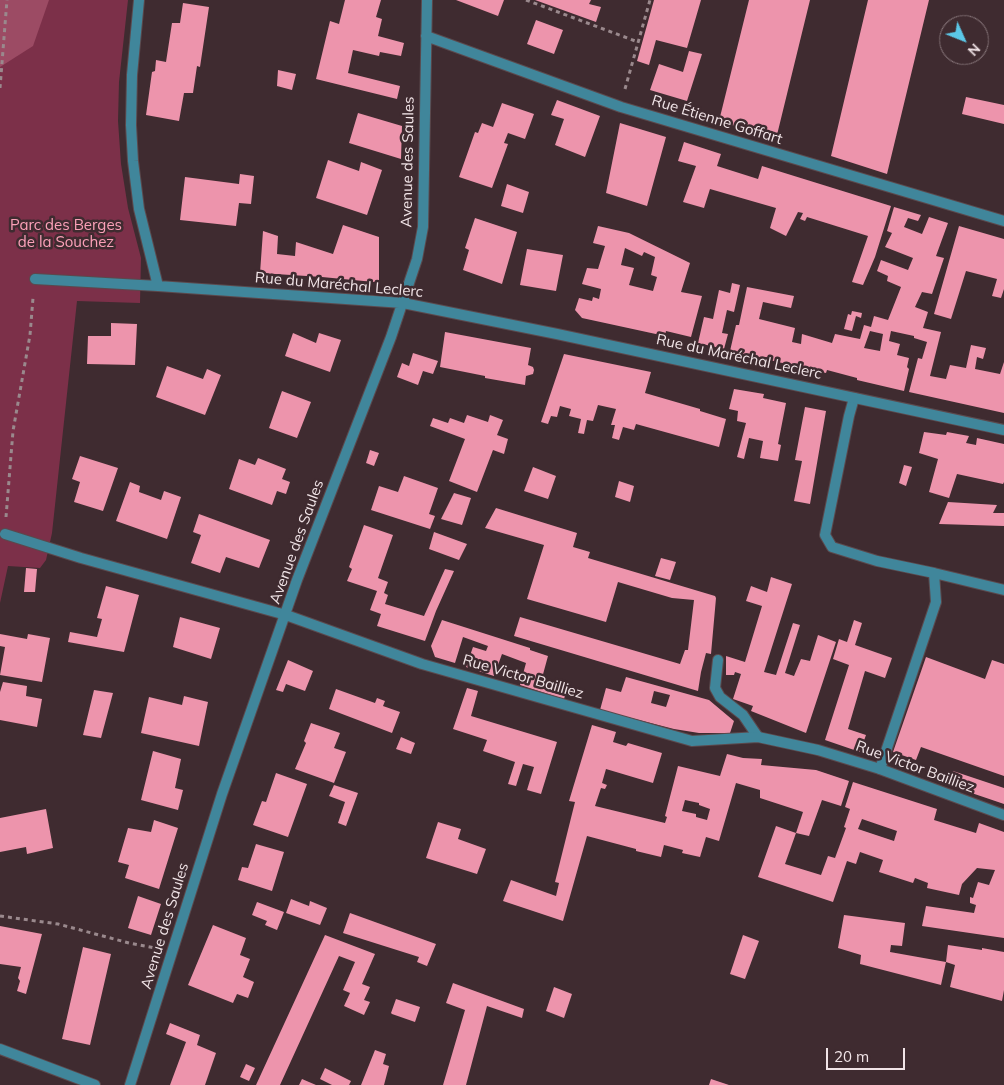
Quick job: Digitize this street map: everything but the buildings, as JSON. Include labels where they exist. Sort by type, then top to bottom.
[{"type":"street","points":[[139,0],[132,75],[131,124],[133,160],[140,209],[158,286]]},
{"type":"street","name":"Avenue des Saules","points":[[130,1085],[222,794],[300,571],[403,304],[417,259],[423,227],[427,0]]},
{"type":"street","name":"Rue Étienne Goffart","points":[[426,36],[621,107],[1004,221]]},
{"type":"street","name":"Rue du Maréchal Leclerc","points":[[35,280],[158,286],[403,304],[557,334],[1004,430]]},
{"type":"street","points":[[854,398],[825,535],[832,547],[878,561],[1004,590]]},
{"type":"street","name":"Rue Victor Bailliez","points":[[5,534],[81,558],[286,615],[422,664],[692,741],[758,737],[818,750],[880,769],[1004,815]]},
{"type":"street","points":[[880,769],[936,602],[934,573]]},
{"type":"street","points":[[718,660],[715,688],[720,697],[743,715],[758,737]]},
{"type":"street","points":[[0,1048],[94,1085]]},
{"type":"path","points":[[0,88],[7,0]]},
{"type":"path","points":[[526,0],[638,42]]},
{"type":"path","points":[[621,107],[650,0]]},
{"type":"path","points":[[5,534],[13,431],[30,335],[35,280]]},
{"type":"path","points":[[0,916],[58,924],[129,943],[173,952]]},
{"type":"green space","name":"Parc des Berges de la Souchez","points":[[0,0],[128,0],[119,82],[118,121],[121,164],[128,208],[141,258],[140,303],[77,301],[52,533],[46,560],[40,568],[8,566],[0,603]]},
{"type":"shaded area","points":[[0,0],[49,0],[33,46],[0,67]]}]
